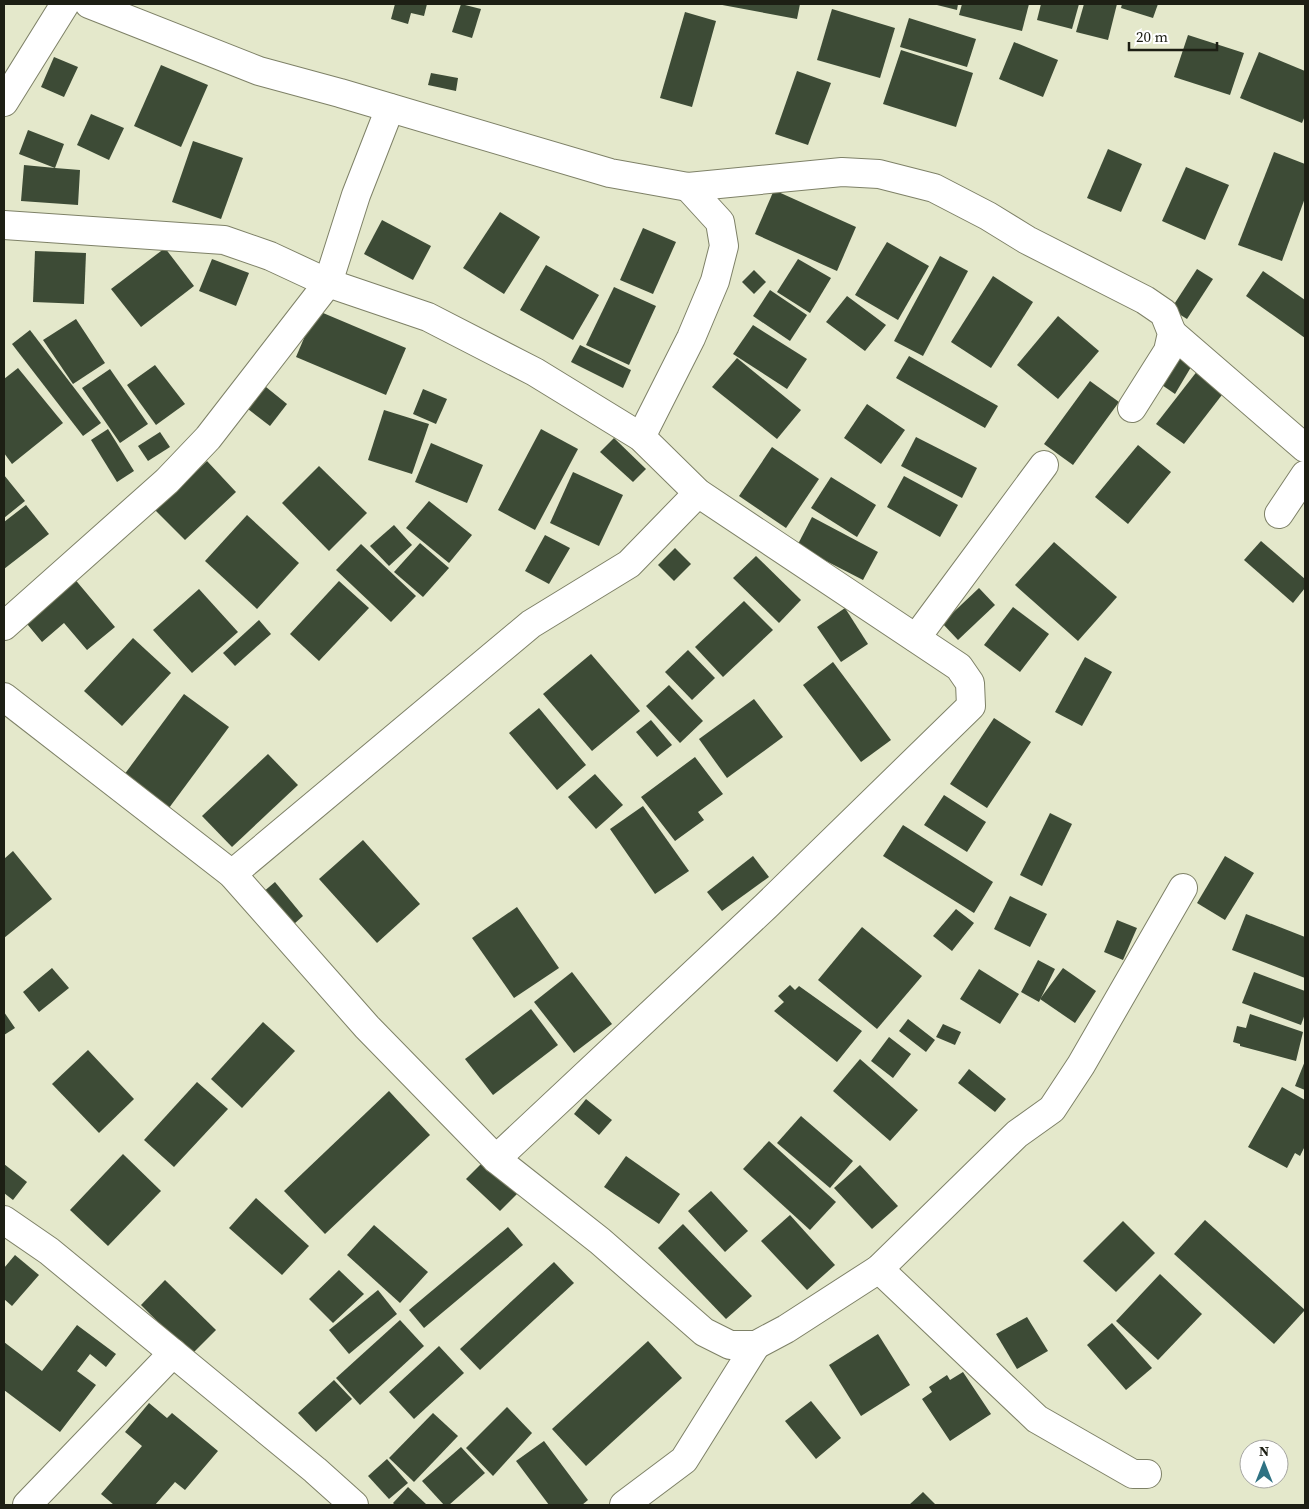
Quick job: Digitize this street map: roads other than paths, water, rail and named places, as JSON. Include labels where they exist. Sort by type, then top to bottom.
[{"type":"street","points":[[4,102],[64,4]]},
{"type":"street","points":[[88,4],[259,71],[340,92],[610,173],[688,187],[842,172],[879,174],[934,188],[988,216],[1026,240],[1145,300],[1164,313],[1172,333],[1305,448]]},
{"type":"street","points":[[4,626],[167,481],[208,438],[328,283],[356,195],[390,108]]},
{"type":"street","points":[[640,437],[691,338],[715,281],[724,246],[720,222],[688,187]]},
{"type":"street","points":[[4,225],[224,240],[270,256],[328,283],[428,317],[535,372],[640,437],[698,493],[959,667],[970,683],[970,706],[766,906],[496,1159]]},
{"type":"street","points":[[1132,408],[1168,351],[1172,333]]},
{"type":"street","points":[[916,638],[1044,464]]},
{"type":"street","points":[[1279,514],[1305,475]]},
{"type":"street","points":[[232,874],[532,624],[630,564],[698,493]]},
{"type":"street","points":[[4,697],[232,874],[368,1027],[496,1159],[600,1241],[704,1332],[730,1346],[756,1344],[786,1329],[879,1269],[1017,1134],[1052,1109],[1080,1065],[1183,888]]},
{"type":"street","points":[[4,1220],[48,1251],[315,1470],[354,1505]]},
{"type":"street","points":[[879,1269],[1037,1419],[1133,1474],[1147,1474]]},
{"type":"street","points":[[624,1505],[684,1460],[756,1344]]},
{"type":"street","points":[[27,1505],[172,1353]]}]
